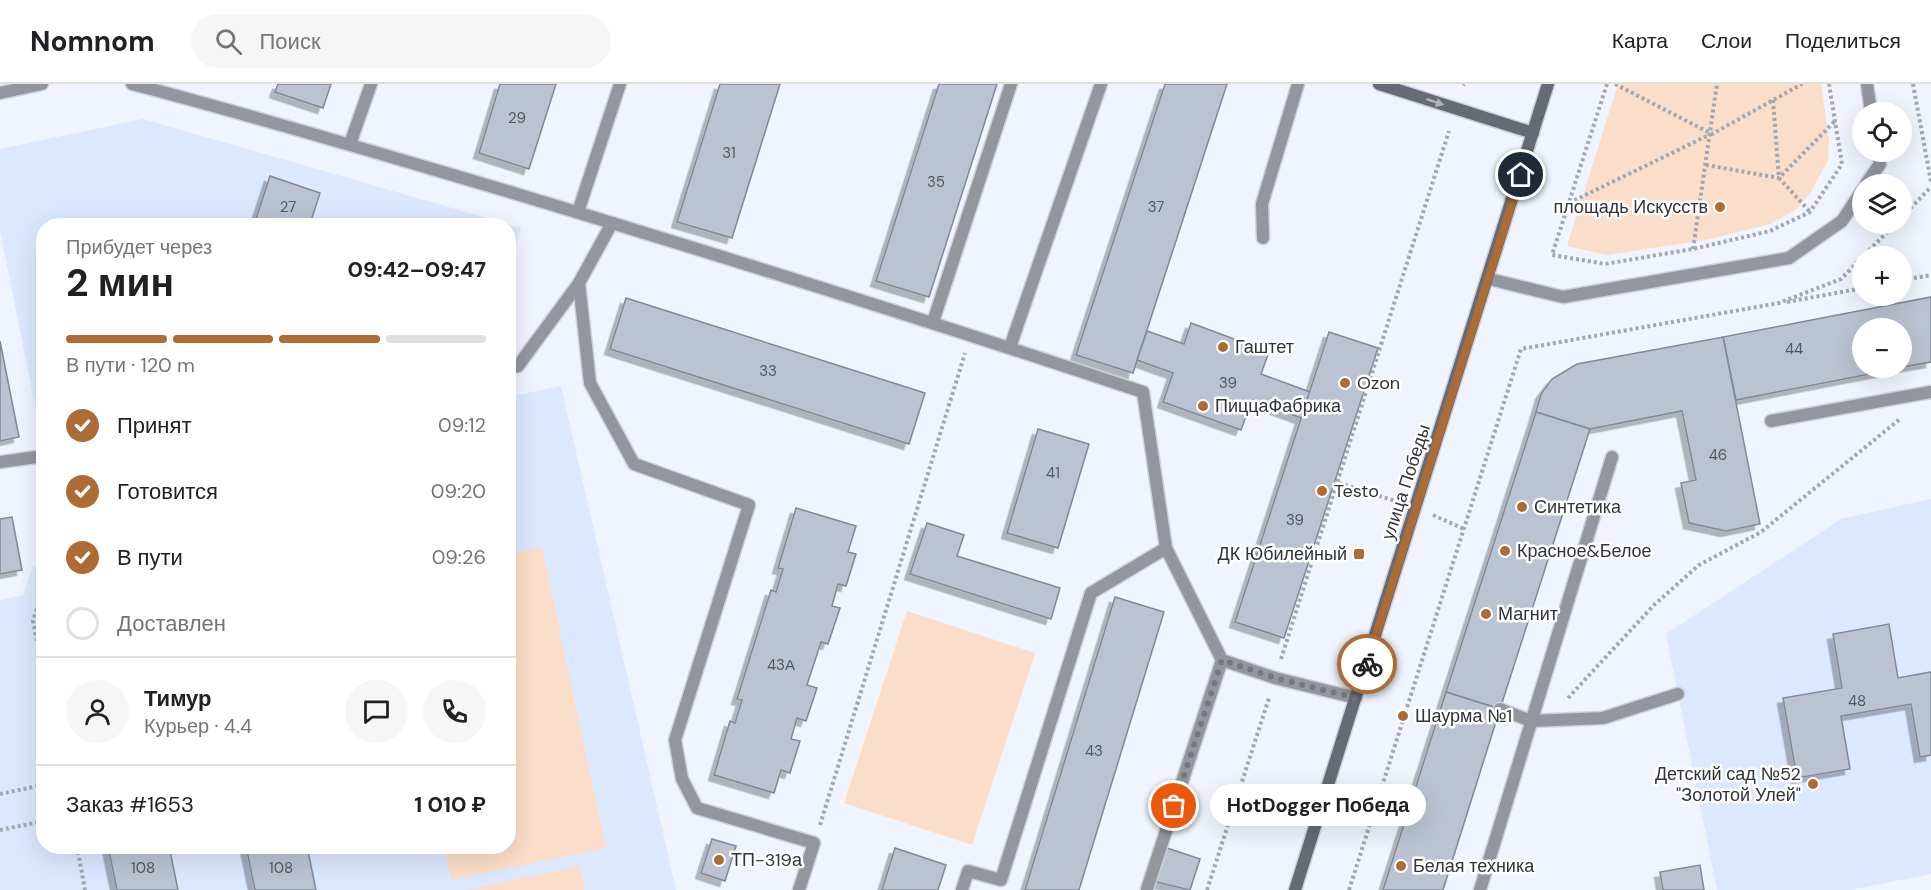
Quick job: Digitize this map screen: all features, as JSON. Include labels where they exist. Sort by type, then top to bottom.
[{"type":"main road","points":[[1379,84],[1533,133]]},
{"type":"main road","name":"улица Победы","points":[[1295,890],[1489,279],[1548,84]]},
{"type":"lane","points":[[0,93],[23,86],[42,84]]},
{"type":"lane","points":[[132,84],[350,144],[612,223],[971,334],[1143,392],[1166,548],[1222,660],[1275,678],[1356,698]]},
{"type":"lane","points":[[350,144],[371,84]]},
{"type":"lane","points":[[578,213],[620,84]]},
{"type":"lane","points":[[933,322],[1011,84]]},
{"type":"lane","points":[[1010,347],[1101,84]]},
{"type":"lane","points":[[1263,238],[1262,204],[1298,84]]},
{"type":"lane","points":[[1867,84],[1870,102]]},
{"type":"lane","points":[[1489,279],[1563,297],[1789,258],[1842,221],[1852,206]]},
{"type":"lane","points":[[516,366],[579,283],[612,223]]},
{"type":"lane","points":[[579,283],[590,383],[634,464],[749,505],[675,740],[682,779],[697,808],[814,843],[799,890]]},
{"type":"lane","points":[[1771,421],[1931,392]]},
{"type":"lane","points":[[0,462],[36,457]]},
{"type":"lane","points":[[1479,890],[1612,457]]},
{"type":"lane","points":[[962,890],[968,871],[1001,880],[1091,593],[1166,548]]},
{"type":"lane","points":[[1147,889],[1222,660]]},
{"type":"lane","points":[[1500,709],[1531,721],[1603,718],[1678,694]]},
{"type":"path","points":[[1607,84],[1552,255],[1605,264],[1693,249],[1770,231],[1810,212],[1842,165],[1829,84]]},
{"type":"path","points":[[1615,84],[1712,134]]},
{"type":"path","points":[[1693,249],[1718,84]]},
{"type":"path","points":[[1569,203],[1712,134],[1803,84]]},
{"type":"path","points":[[1913,84],[1931,182]]},
{"type":"path","points":[[1773,100],[1779,178]]},
{"type":"path","points":[[1779,178],[1836,121]]},
{"type":"path","points":[[1207,890],[1449,131]]},
{"type":"path","points":[[1706,165],[1779,178],[1810,212]]},
{"type":"path","points":[[1912,207],[1931,188]]},
{"type":"path","points":[[1779,303],[1841,279],[1885,234]]},
{"type":"path","points":[[1912,278],[1931,275]]},
{"type":"path","points":[[1349,890],[1521,349],[1852,290]]},
{"type":"path","points":[[814,843],[971,334]]},
{"type":"path","points":[[1531,721],[1562,705],[1654,605],[1699,565],[1761,532],[1904,416]]},
{"type":"path","points":[[36,611],[33,621],[36,636]]},
{"type":"path","points":[[0,794],[36,786]]},
{"type":"path","points":[[0,830],[36,823]]},
{"type":"path","points":[[78,854],[85,890]]},
{"type":"shaded area","points":[[1618,84],[1821,84],[1829,139],[1828,161],[1809,195],[1794,211],[1770,224],[1711,239],[1607,255],[1567,246]]},
{"type":"shaded area","points":[[143,119],[486,218],[36,218],[36,409],[0,231],[0,149]]},
{"type":"shaded area","points":[[516,227],[521,228],[516,246]]},
{"type":"shaded area","points":[[561,386],[676,890],[0,890],[0,600],[23,595],[33,566],[36,566],[36,854],[516,854],[516,396]]},
{"type":"shaded area","name":"Детский сад №52 \"Золотой Улей\"","points":[[1931,499],[1931,874],[1850,890],[1717,890],[1666,634],[1841,519]]},
{"type":"shaded area","points":[[542,547],[606,848],[451,880],[446,854],[516,854],[516,553]]},
{"type":"shaded area","points":[[907,611],[1035,653],[972,845],[844,803]]},
{"type":"shaded area","points":[[580,866],[584,890],[468,890],[468,889]]},
{"type":"building","points":[[278,84],[331,84],[323,108],[275,92]]},
{"type":"building","points":[[500,84],[556,84],[529,169],[479,153]]},
{"type":"building","points":[[720,84],[780,84],[732,238],[677,222]]},
{"type":"building","points":[[939,84],[997,84],[929,297],[876,281]]},
{"type":"building","points":[[1165,84],[1227,84],[1133,373],[1076,355]]},
{"type":"building","points":[[270,176],[320,193],[312,218],[256,218]]},
{"type":"building","points":[[1931,297],[1931,362],[1912,365],[1912,318],[1852,318],[1852,378],[1736,400],[1723,337],[1884,306],[1912,306],[1912,301]]},
{"type":"building","points":[[626,298],[925,393],[909,444],[610,349]]},
{"type":"building","points":[[1191,323],[1269,352],[1261,374],[1310,392],[1301,418],[1252,400],[1241,430],[1163,402],[1173,373],[1137,360],[1147,331],[1184,344]]},
{"type":"building","points":[[1329,332],[1378,348],[1284,638],[1235,622]]},
{"type":"building","points":[[1723,337],[1760,524],[1726,531],[1689,523],[1681,483],[1696,480],[1682,411],[1590,429],[1536,412],[1541,394],[1552,379],[1577,364]]},
{"type":"building","points":[[0,341],[19,437],[0,441]]},
{"type":"building","points":[[1536,412],[1590,429],[1500,709],[1446,692]]},
{"type":"building","points":[[1038,429],[1089,444],[1058,548],[1007,533]]},
{"type":"building","points":[[796,508],[856,526],[848,552],[856,554],[846,586],[838,584],[832,606],[840,608],[828,644],[821,642],[807,685],[817,688],[806,721],[797,718],[791,739],[800,741],[790,773],[781,770],[774,793],[714,775],[730,721],[735,723],[742,700],[737,699],[771,590],[776,592],[783,569],[778,568]]},
{"type":"building","points":[[12,517],[22,570],[0,574],[0,519]]},
{"type":"building","points":[[927,523],[964,535],[957,556],[1060,588],[1051,619],[910,574]]},
{"type":"building","points":[[1115,597],[1164,612],[1079,890],[1025,890]]},
{"type":"building","points":[[1889,624],[1898,678],[1931,672],[1931,755],[1920,757],[1911,704],[1841,716],[1850,769],[1797,778],[1783,698],[1842,688],[1833,634]]},
{"type":"building","points":[[1446,692],[1500,709],[1443,890],[1383,890]]},
{"type":"building","name":"ТП-319а","points":[[712,839],[736,846],[725,881],[701,873]]},
{"type":"building","points":[[895,848],[946,865],[938,890],[882,890]]},
{"type":"building","points":[[1167,848],[1200,859],[1190,890],[1156,882]]},
{"type":"building","points":[[110,854],[171,854],[178,890],[117,890]]},
{"type":"building","points":[[248,854],[309,854],[316,890],[255,890]]},
{"type":"building","points":[[1700,865],[1704,890],[1663,890],[1660,872]]},
{"type":"way so far","points":[[1174,806],[1222,660],[1275,678],[1356,698],[1367,664]]},
{"type":"place","name":"площадь Искусств","points":[[1720,207]]},
{"type":"place","name":"Гаштет","points":[[1223,347]]},
{"type":"place","name":"Ozon","points":[[1345,383]]},
{"type":"place","name":"ПиццаФабрика","points":[[1203,406]]},
{"type":"place","name":"Testo","points":[[1322,491]]},
{"type":"place","name":"Синтетика","points":[[1522,507]]},
{"type":"place","name":"Красное&Белое","points":[[1505,551]]},
{"type":"place","name":"ДК Юбилейный","points":[[1359,554]]},
{"type":"place","name":"Магнит","points":[[1486,614]]},
{"type":"place","name":"Шаурма №1","points":[[1403,716]]},
{"type":"place","name":"Детский сад №52 \"Золотой Улей\"","points":[[1813,784]]},
{"type":"place","name":"HotDogger Победа","points":[[1174,806]]},
{"type":"place","name":"ТП-319а","points":[[719,860]]},
{"type":"place","name":"Белая техника","points":[[1401,866]]},
{"type":"route","points":[[1367,664],[1521,175]]}]
